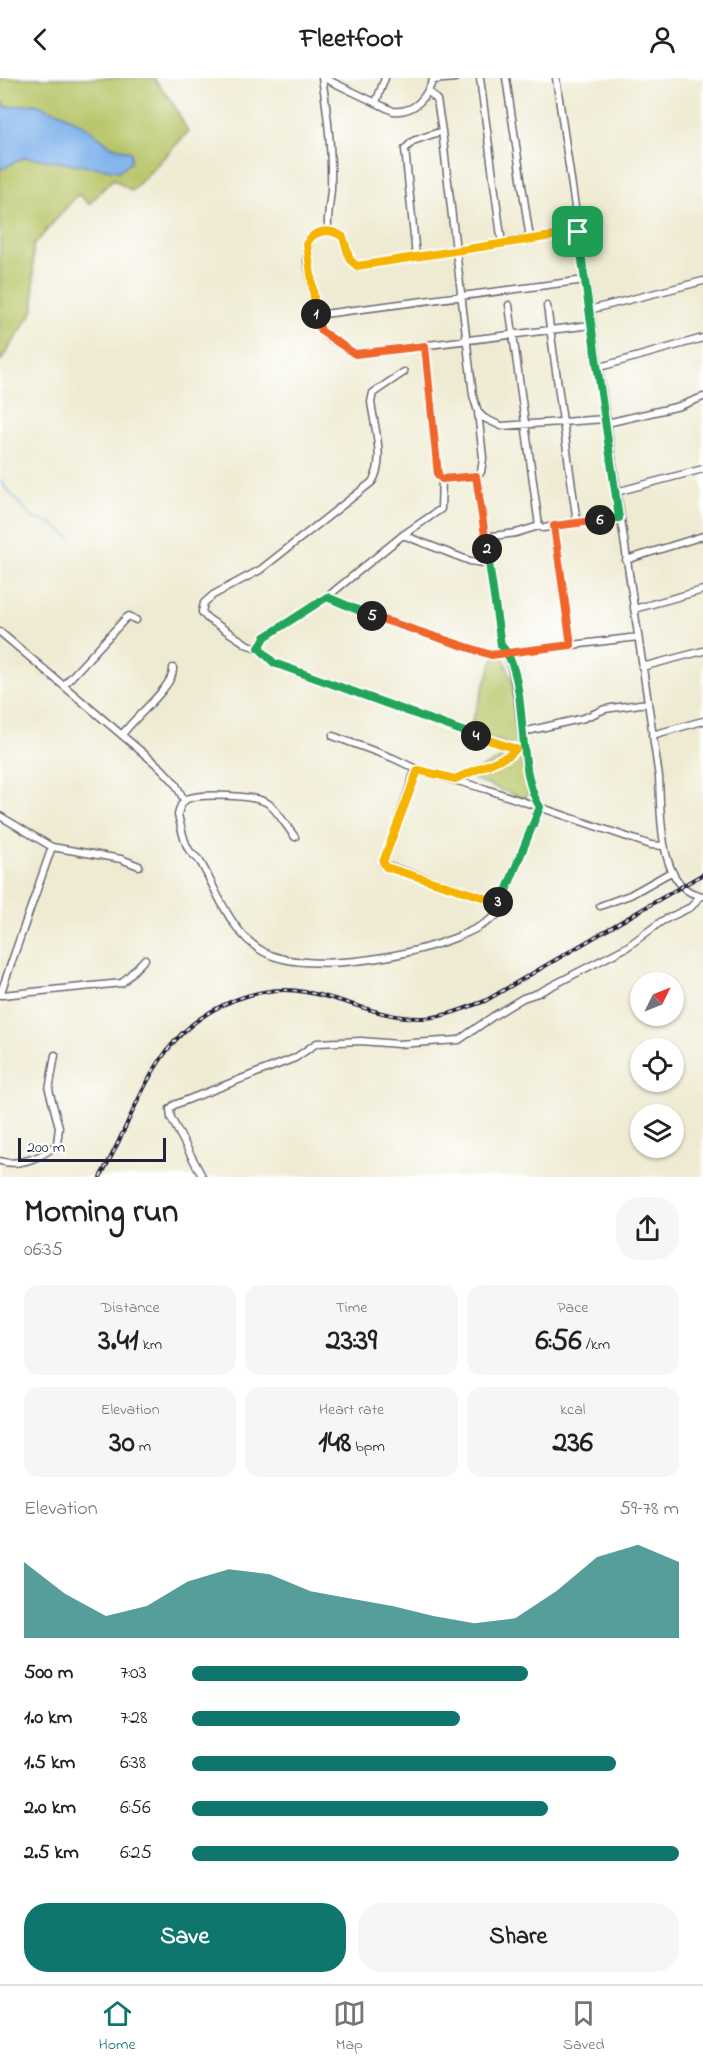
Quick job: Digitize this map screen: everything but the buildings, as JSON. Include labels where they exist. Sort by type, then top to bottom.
[{"type":"street","points":[[323,78],[402,112],[419,104],[433,79],[455,78]]},
{"type":"street","points":[[323,78],[330,146],[328,230]]},
{"type":"street","points":[[376,102],[385,78]]},
{"type":"street","points":[[480,78],[502,244]]},
{"type":"street","points":[[506,78],[531,239]]},
{"type":"street","points":[[202,1177],[171,1118],[170,1109],[174,1105],[294,1058],[317,1043],[361,1041],[398,1044],[459,1040],[523,998],[538,993],[627,947],[662,921],[691,907],[701,896],[692,893],[671,872],[663,846],[659,777],[619,518],[600,367],[591,325],[556,78]]},
{"type":"street","points":[[428,91],[437,100],[442,131],[473,395],[478,412],[483,459],[481,472],[476,476],[442,479]]},
{"type":"street","points":[[416,256],[405,149],[413,141],[442,131]]},
{"type":"street","points":[[578,232],[357,266],[350,260],[343,237],[328,230],[311,236],[307,244],[319,327],[326,336],[355,354],[591,325]]},
{"type":"street","points":[[316,315],[585,280]]},
{"type":"street","points":[[589,310],[703,281]]},
{"type":"street","points":[[509,305],[527,424],[539,526]]},
{"type":"street","points":[[547,306],[577,523]]},
{"type":"street","points":[[600,367],[703,338]]},
{"type":"street","points":[[259,648],[265,637],[327,597],[403,535],[441,509],[442,479],[438,475],[425,346]]},
{"type":"street","points":[[405,372],[373,393],[371,402],[378,473],[372,482],[260,570],[213,595],[204,603],[202,612],[207,618],[248,645],[259,648],[274,663],[516,749]]},
{"type":"street","points":[[478,412],[494,424],[607,421],[680,406],[703,397]]},
{"type":"street","points":[[616,492],[703,469]]},
{"type":"street","points":[[184,800],[178,815],[188,849],[200,860],[220,902],[239,928],[264,952],[299,960],[346,963],[442,945],[500,912],[502,901],[540,807],[531,789],[524,732],[508,653],[501,645],[476,476]]},
{"type":"street","points":[[485,537],[516,533],[539,526],[543,528],[619,518]]},
{"type":"street","points":[[554,526],[571,645]]},
{"type":"street","points":[[403,535],[470,561],[490,564]]},
{"type":"street","points":[[626,560],[703,536]]},
{"type":"street","points":[[634,609],[703,590]]},
{"type":"street","points":[[327,597],[372,616],[491,655],[638,637]]},
{"type":"street","points":[[64,685],[126,618],[129,616],[136,620]]},
{"type":"street","points":[[0,632],[166,773],[184,800]]},
{"type":"street","points":[[642,667],[703,651]]},
{"type":"street","points":[[122,735],[130,723],[169,682],[173,668]]},
{"type":"street","points":[[524,732],[584,718],[605,708],[647,703]]},
{"type":"street","points":[[652,735],[703,721]]},
{"type":"street","points":[[333,736],[393,758],[418,770],[455,779],[651,845],[663,846]]},
{"type":"street","points":[[455,779],[510,755],[516,749],[524,746]]},
{"type":"street","points":[[418,770],[383,864],[457,890],[497,902],[502,901]]},
{"type":"street","points":[[184,800],[217,796],[259,799],[269,804],[295,837]]},
{"type":"street","points":[[0,816],[52,847],[121,859],[139,866]]},
{"type":"street","points":[[52,847],[1,995],[122,982],[145,959]]},
{"type":"street","points":[[600,906],[630,895],[671,872]]},
{"type":"street","points":[[0,1161],[10,1164],[25,1161],[57,1144],[59,1127],[49,1090],[55,1054]]},
{"type":"green space","points":[[0,78],[154,78],[174,105],[188,132],[132,191],[113,179],[89,204],[78,194],[33,246],[34,310],[0,362]]},
{"type":"green space","points":[[494,657],[504,658],[512,681],[519,744],[506,744],[469,730]]},
{"type":"green space","points":[[522,749],[528,793],[525,799],[465,776]]},
{"type":"water","points":[[1,101],[6,107],[35,104],[61,113],[85,126],[110,145],[131,152],[131,162],[119,171],[25,157],[0,170]]},
{"type":"waterway","points":[[0,481],[32,518],[51,523],[73,540]]},
{"type":"railway","points":[[100,1177],[162,1057],[186,1029],[217,1008],[251,995],[287,990],[319,995],[390,1015],[427,1018],[444,1015],[485,1001],[703,874]]},
{"type":"route","points":[[578,232],[357,266],[348,256],[346,241],[333,231],[316,233],[311,236],[307,244],[307,260],[316,315],[321,331],[355,354],[425,346],[438,475],[442,479],[476,476],[501,645],[508,653],[518,695],[531,789],[540,807],[502,901],[497,902],[386,867],[383,859],[396,830],[414,774],[418,770],[455,779],[510,755],[516,749],[274,663],[259,648],[260,642],[265,637],[327,597],[372,616],[491,655],[508,653],[571,645],[554,526],[619,518],[600,367],[591,325],[578,232]]}]
